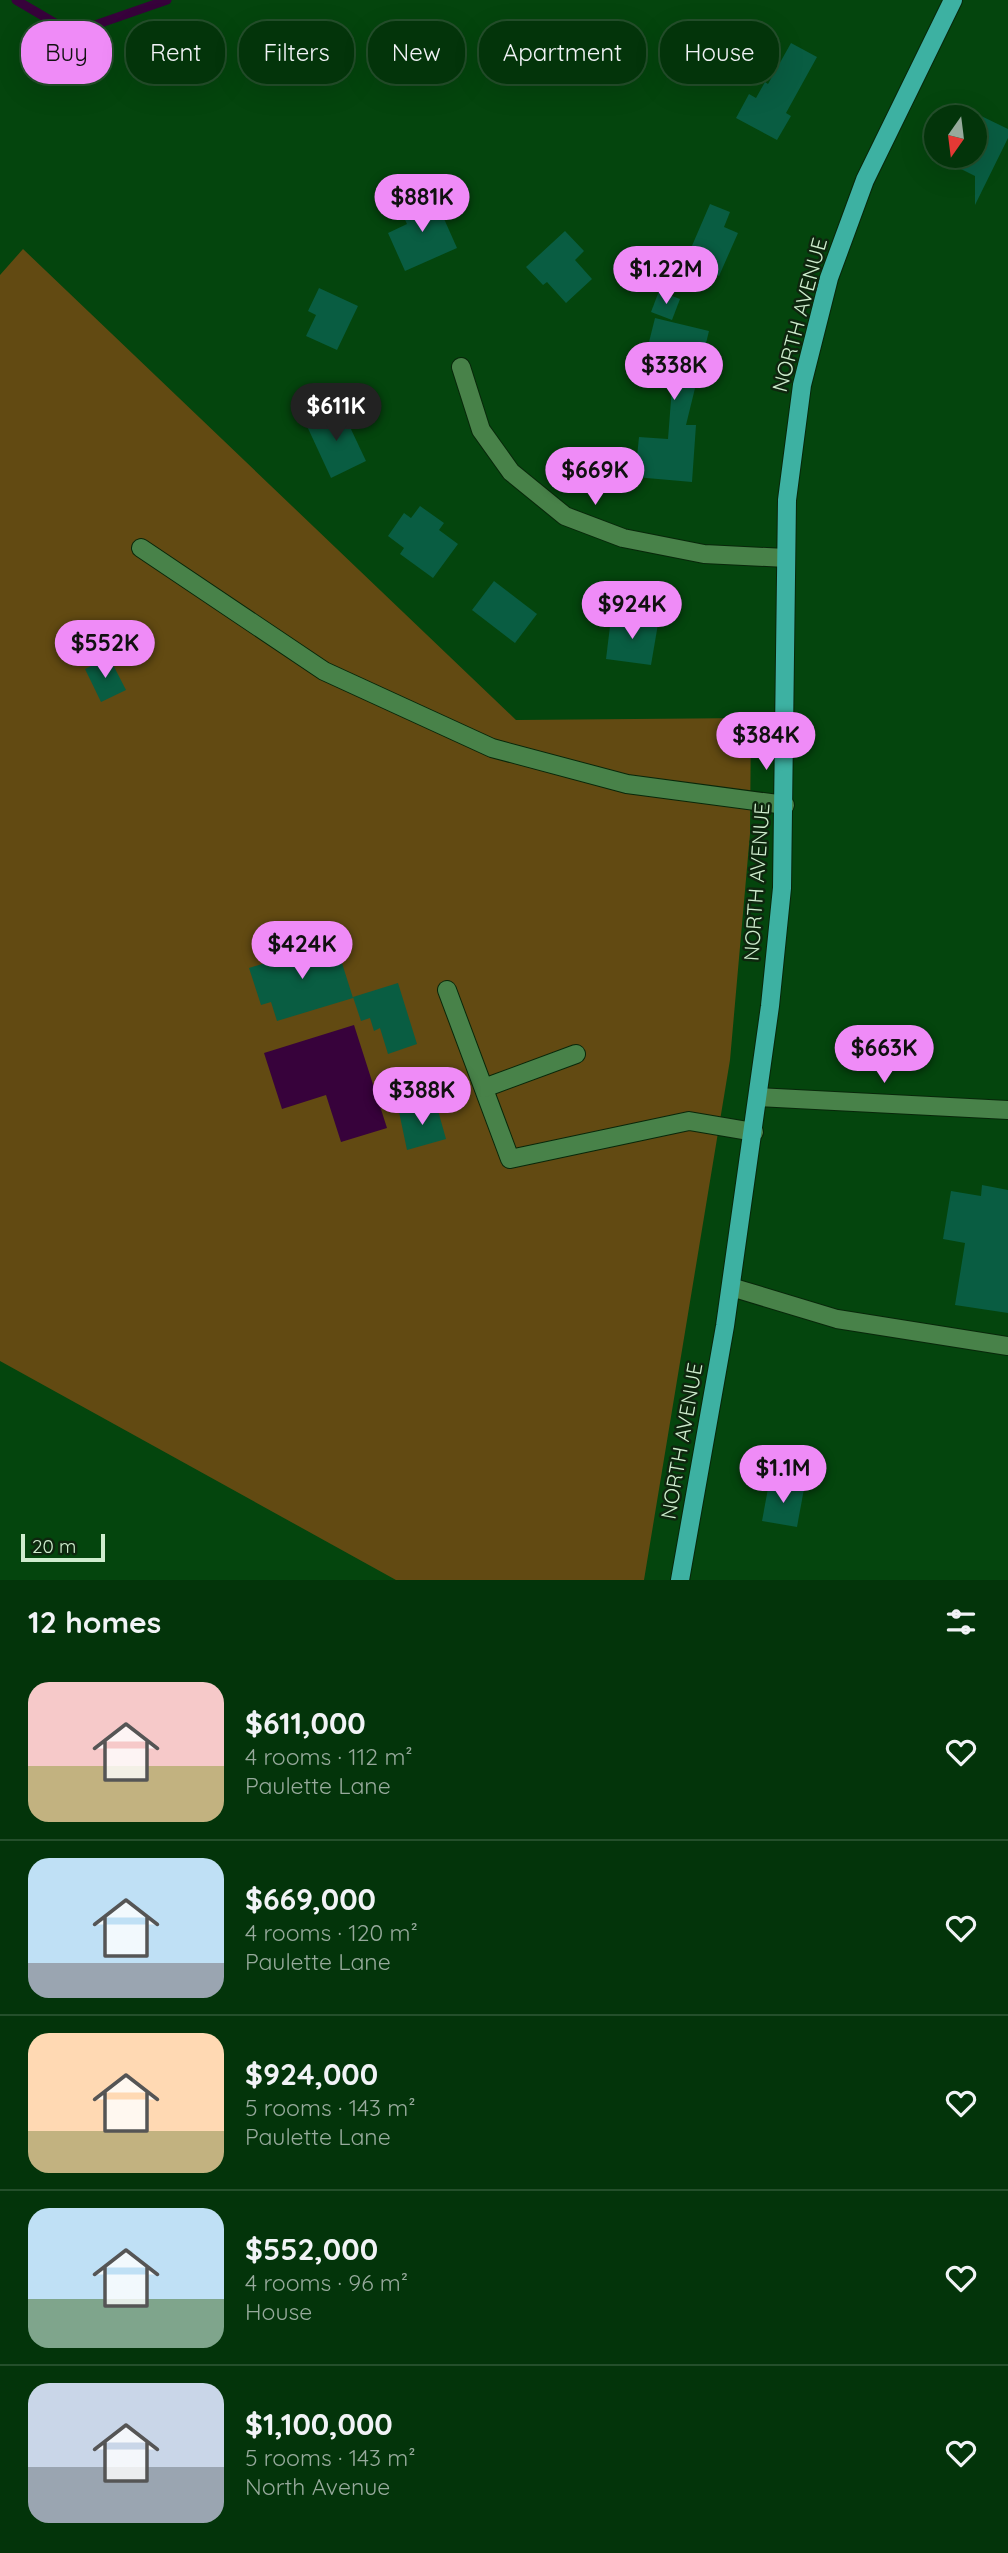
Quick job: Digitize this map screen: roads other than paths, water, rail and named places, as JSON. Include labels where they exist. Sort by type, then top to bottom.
[{"type":"main road","name":"NORTH AVENUE","points":[[680,1580],[731,1287],[754,1132],[782,888],[787,500],[802,385],[830,278],[865,180],[953,0]]},
{"type":"street","points":[[461,367],[481,430],[511,472],[565,516],[623,538],[704,554],[786,558]]},
{"type":"street","points":[[141,548],[324,671],[492,748],[627,784],[785,805]]},
{"type":"street","points":[[447,990],[510,1159],[689,1121],[754,1132]]},
{"type":"street","points":[[484,1088],[576,1054]]},
{"type":"street","points":[[759,1097],[1008,1110]]},
{"type":"street","points":[[731,1287],[837,1319],[1008,1346]]},
{"type":"waterway","points":[[16,0],[72,33],[167,0]]}]
